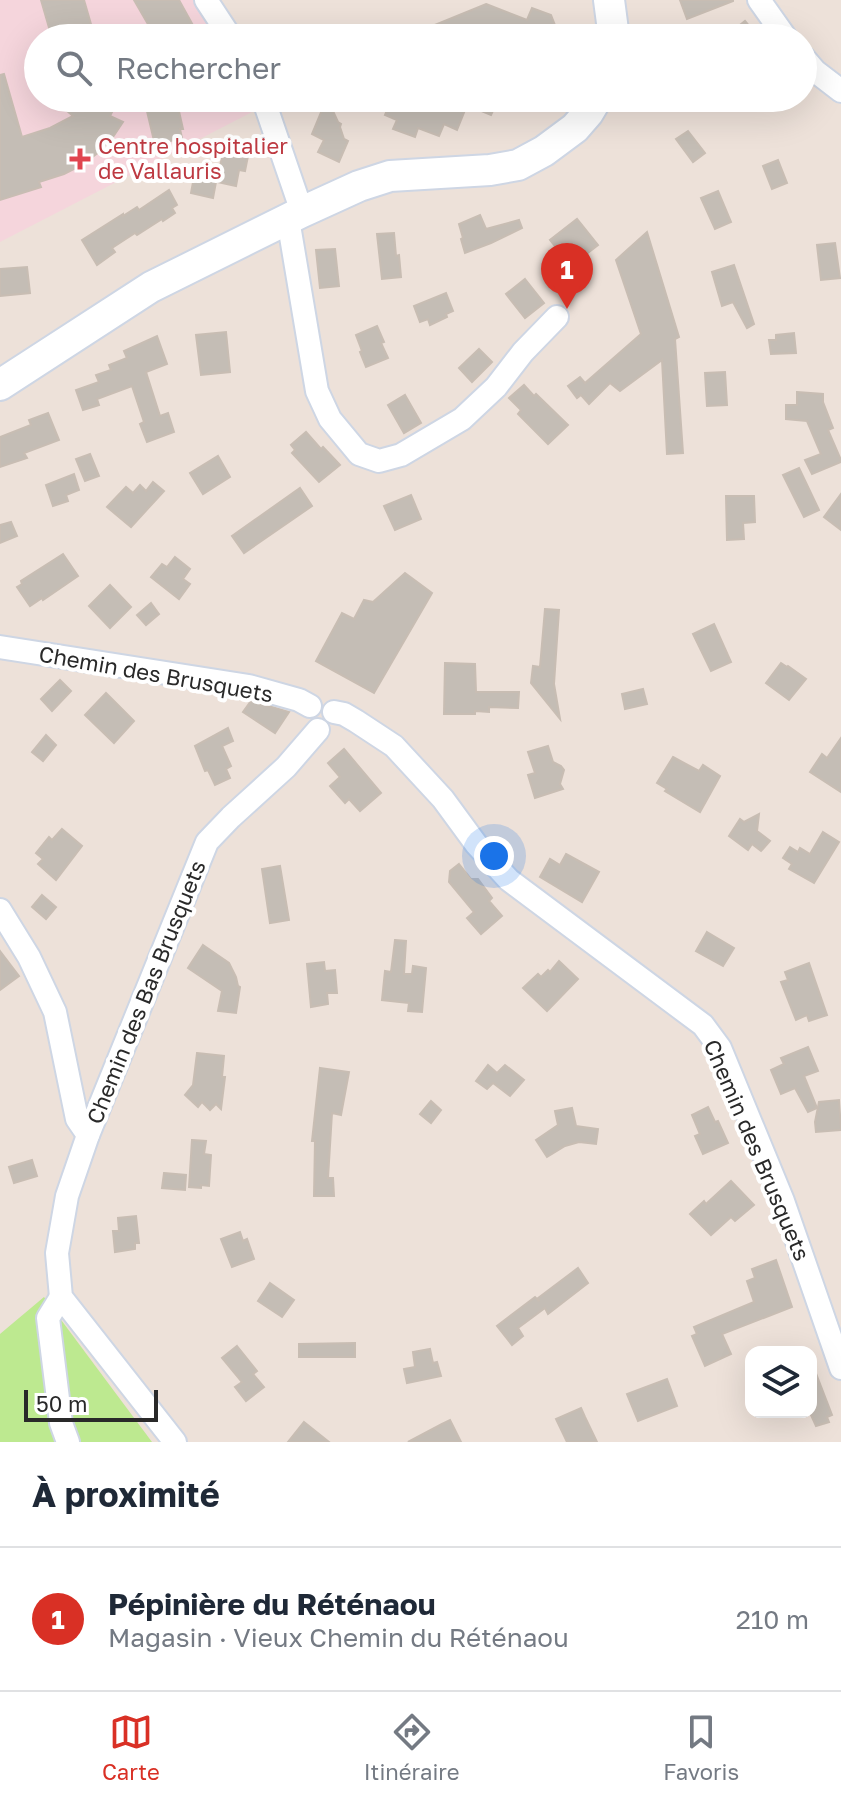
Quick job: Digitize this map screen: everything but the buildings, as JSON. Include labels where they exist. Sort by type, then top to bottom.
[{"type":"main road","points":[[609,0],[613,24]]},
{"type":"main road","points":[[0,385],[151,287],[359,186],[390,176],[490,170],[518,165],[552,146],[575,128],[589,112]]},
{"type":"street","points":[[206,0],[222,24]]},
{"type":"street","points":[[759,0],[776,24]]},
{"type":"street","points":[[817,73],[841,91]]},
{"type":"street","points":[[267,112],[295,216],[317,391],[330,419],[359,454],[379,461],[401,455],[462,419],[496,387],[523,352],[557,317]]},
{"type":"street","name":"Chemin des Brusquets","points":[[0,647],[249,686],[310,706]]},
{"type":"street","points":[[316,702],[325,703],[334,712],[331,725],[327,728],[313,729],[307,722],[306,712],[316,702]]},
{"type":"street","name":"Chemin des Brusquets","points":[[334,712],[344,714],[394,746],[443,799],[476,844],[509,880],[703,1025],[720,1048],[783,1201],[818,1302],[841,1322]]},
{"type":"street","name":"Chemin des Bas Brusquets","points":[[68,1442],[61,1423],[48,1318],[61,1297],[57,1253],[67,1196],[88,1135],[207,842],[286,767],[318,730]]},
{"type":"street","points":[[0,910],[29,957],[55,1012],[77,1119],[88,1135]]},
{"type":"street","points":[[61,1297],[175,1442]]},
{"type":"street","points":[[818,1302],[841,1368]]},
{"type":"shaded area","name":"Centre hospitalier de Vallauris","points":[[0,0],[196,0],[211,24],[24,24],[24,112],[252,112],[0,242]]},
{"type":"green space","points":[[44,1297],[152,1442],[0,1442],[0,1334]]},
{"type":"place","name":"Centre hospitalier de Vallauris","points":[[80,159]]},
{"type":"place","name":"Pépinière du Réténaou","points":[[567,309]]}]
